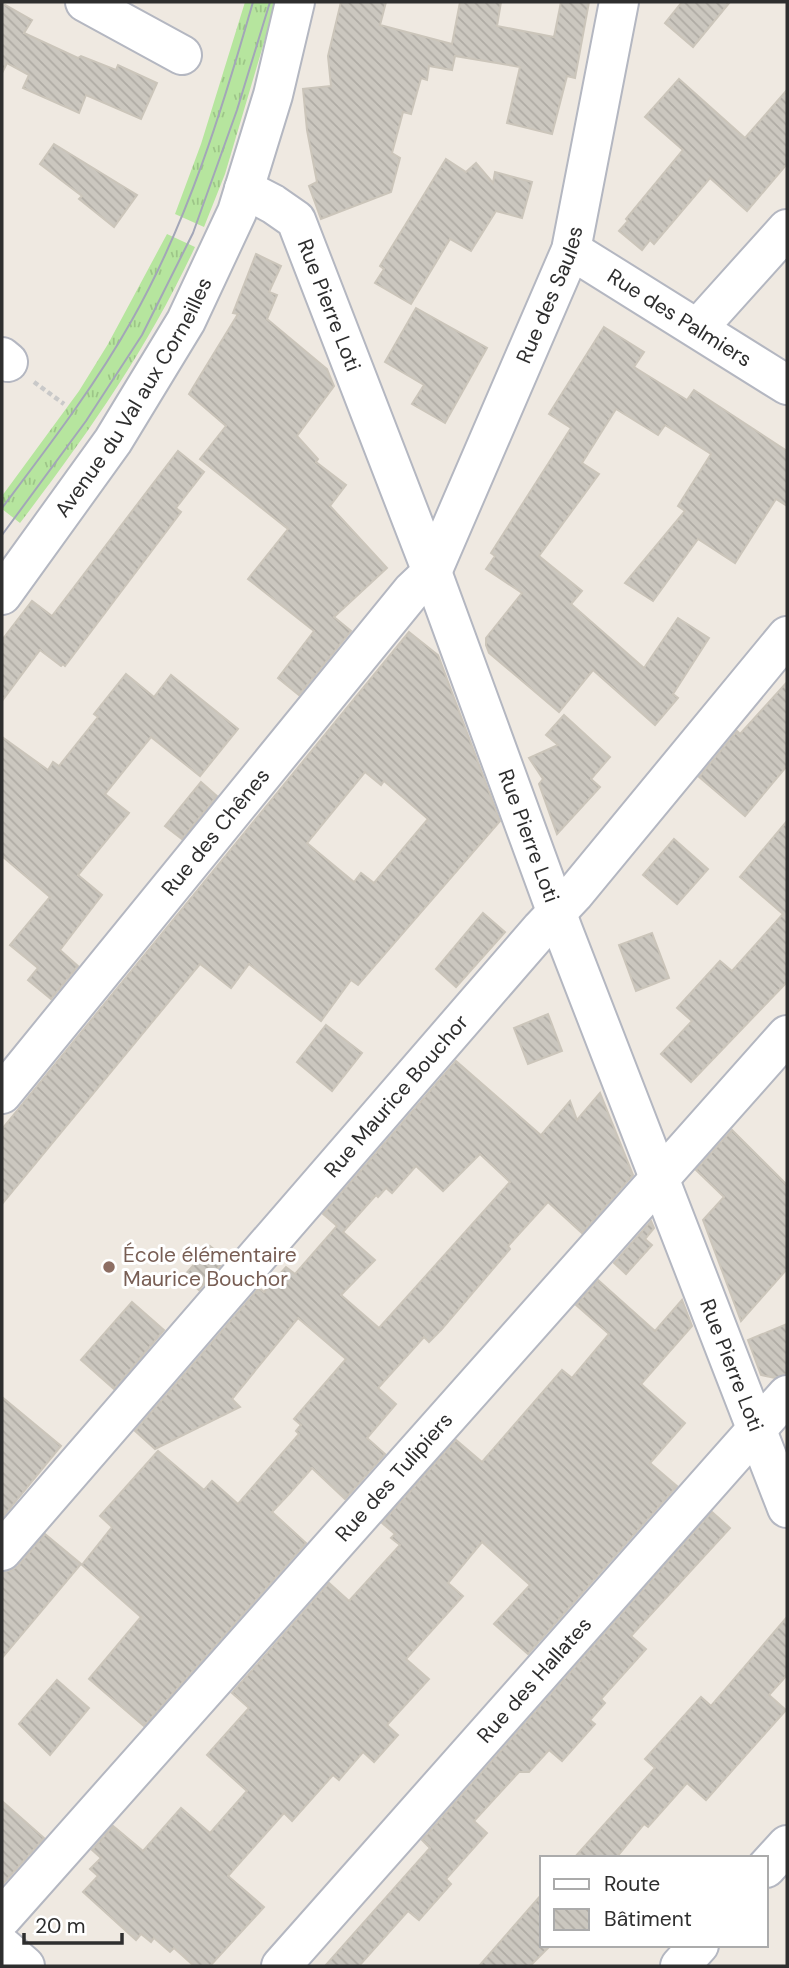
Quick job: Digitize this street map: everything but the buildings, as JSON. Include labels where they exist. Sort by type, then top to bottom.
[{"type":"street","points":[[86,2],[182,55]]},
{"type":"street","name":"Avenue du Val aux Corneilles","points":[[2,595],[113,441],[186,321],[237,212],[273,95],[295,2]]},
{"type":"street","name":"Rue des Saules","points":[[432,572],[571,250],[619,2]]},
{"type":"street","name":"Rue Pierre Loti","points":[[244,189],[296,220],[432,572],[557,912],[787,1508]]},
{"type":"street","points":[[698,328],[787,229]]},
{"type":"street","name":"Rue des Palmiers","points":[[571,250],[787,385]]},
{"type":"street","name":"Rue des Chênes","points":[[2,1094],[412,591],[432,572]]},
{"type":"street","name":"Rue Maurice Bouchor","points":[[2,1551],[575,893],[787,636]]},
{"type":"street","name":"Rue des Tulipiers","points":[[2,1918],[787,1035]]},
{"type":"street","name":"Rue des Hallates","points":[[281,1966],[787,1395]]},
{"type":"street","points":[[768,1866],[787,1845]]},
{"type":"street","points":[[2,1946],[25,1966]]},
{"type":"street","points":[[680,1966],[697,1947]]},
{"type":"green space","points":[[245,2],[276,2],[225,174],[204,227],[175,214],[201,144]]},
{"type":"green space","points":[[167,234],[195,247],[177,284],[115,390],[20,523],[2,509],[2,496],[79,391],[108,344]]},
{"type":"tram line","points":[[2,508],[103,369],[152,282],[202,164],[253,2]]},
{"type":"tram line","points":[[2,535],[86,421],[142,335],[193,233],[237,110],[270,2]]},
{"type":"place","name":"École élémentaire Maurice Bouchor","points":[[109,1267]]}]
